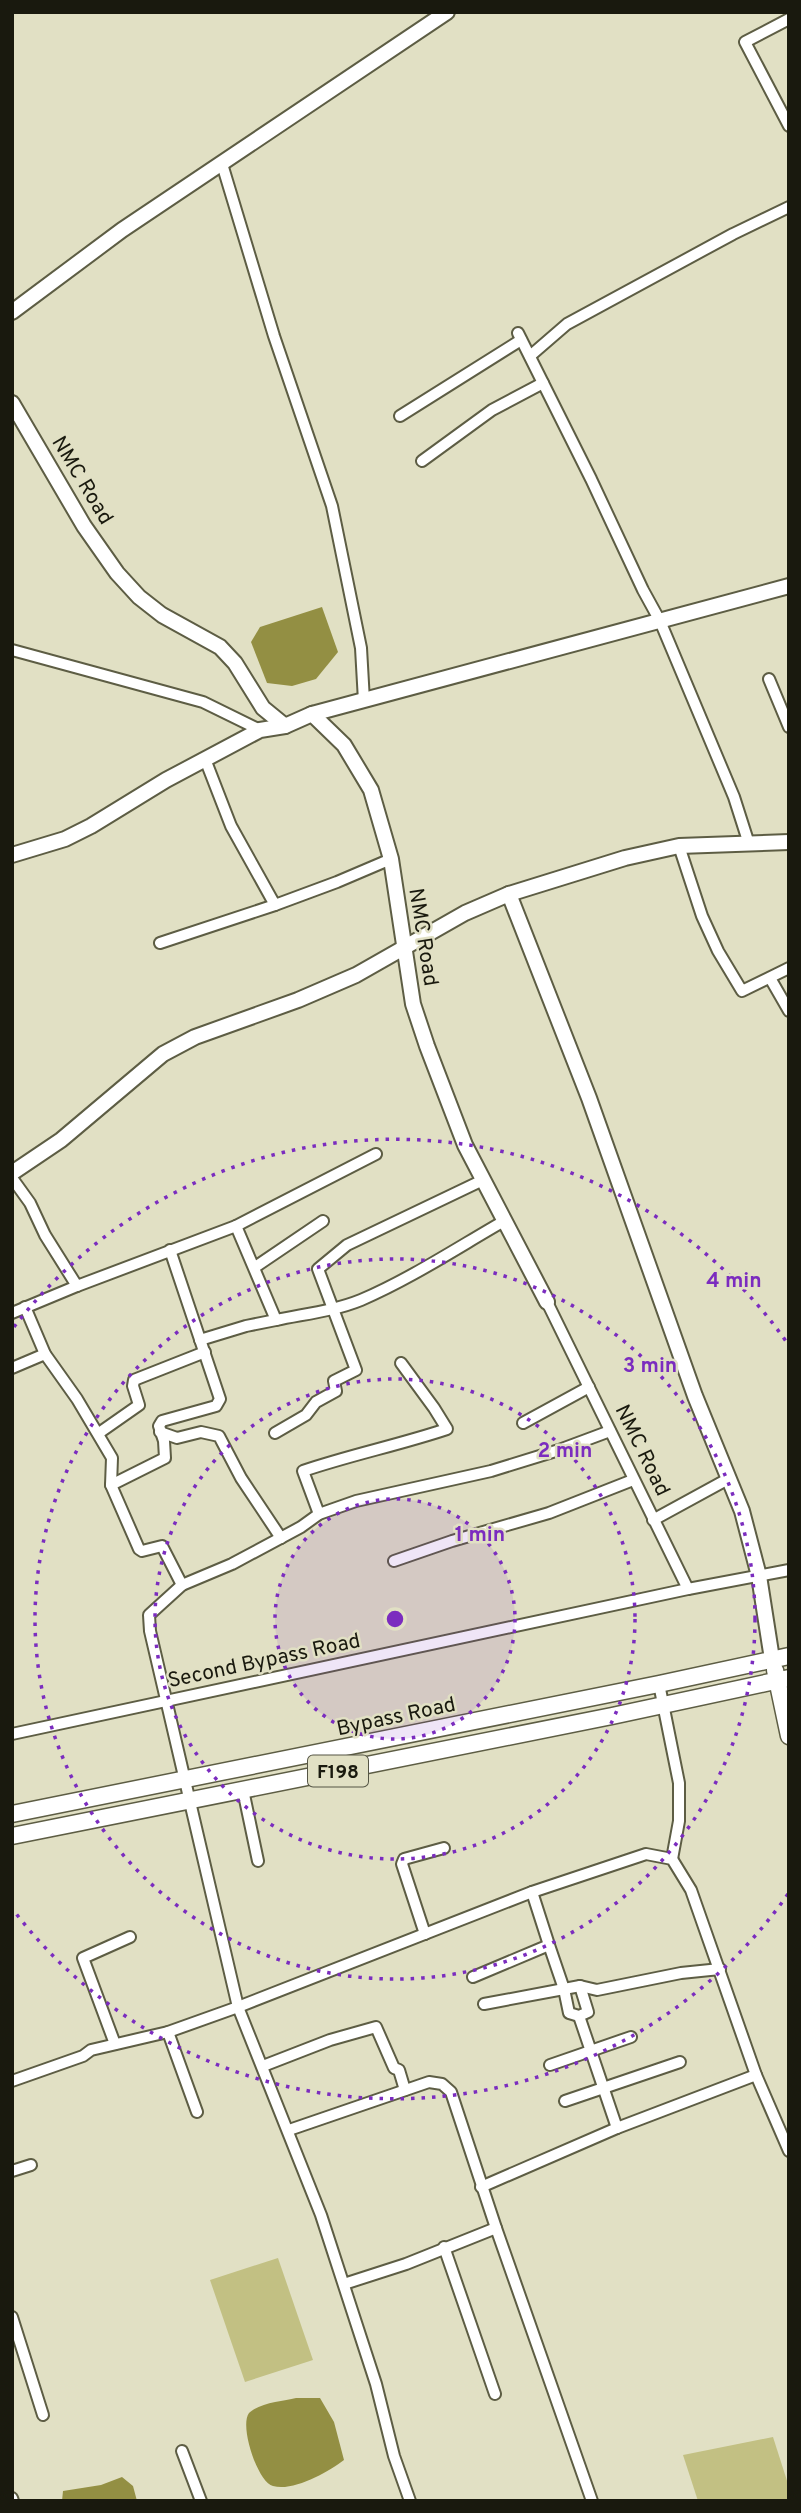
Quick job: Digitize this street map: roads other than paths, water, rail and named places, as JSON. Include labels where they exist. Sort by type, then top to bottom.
[{"type":"main road","name":"Bypass Road","points":[[12,1814],[659,1685],[789,1656]]},
{"type":"main road","points":[[772,1659],[783,1679],[789,1736]]},
{"type":"main road","name":"Bypass Road","points":[[12,1836],[783,1679]]},
{"type":"street","points":[[12,312],[122,230],[447,12]]},
{"type":"street","points":[[788,21],[745,42],[789,126]]},
{"type":"street","points":[[222,164],[274,336],[332,506],[361,648],[364,701]]},
{"type":"street","points":[[530,356],[567,324],[733,233],[789,207]]},
{"type":"street","points":[[400,416],[519,337],[660,621],[734,797],[749,844]]},
{"type":"street","points":[[422,461],[492,410],[543,383]]},
{"type":"street","name":"NMC Road","points":[[12,403],[84,526],[117,573],[139,597],[162,615],[220,647],[235,663],[263,708],[285,726]]},
{"type":"street","points":[[12,855],[74,835],[260,730],[285,726],[312,714],[789,586]]},
{"type":"street","points":[[12,650],[203,702],[260,730]]},
{"type":"street","points":[[769,679],[789,727]]},
{"type":"street","name":"NMC Road","points":[[312,714],[344,745],[371,790],[391,859],[413,1004],[465,1145],[547,1302],[688,1589]]},
{"type":"street","points":[[205,759],[230,826],[275,905]]},
{"type":"street","points":[[77,1286],[12,1175],[61,1140],[163,1054],[195,1037],[298,1000],[356,975],[465,913],[509,894],[625,858],[679,846],[789,842]]},
{"type":"street","points":[[679,846],[702,916],[718,951],[742,991],[789,968]]},
{"type":"street","points":[[160,943],[275,905],[391,859]]},
{"type":"street","points":[[509,894],[589,1098],[655,1286],[742,1511],[760,1576],[772,1659]]},
{"type":"street","points":[[770,978],[789,1011]]},
{"type":"street","points":[[12,1313],[236,1226],[376,1154]]},
{"type":"street","points":[[275,1433],[306,1415],[316,1402],[336,1391],[334,1381],[356,1370],[318,1269],[347,1245],[483,1180]]},
{"type":"street","points":[[200,1339],[246,1326],[334,1309],[360,1300],[415,1273],[504,1221]]},
{"type":"street","points":[[255,1267],[323,1222]]},
{"type":"street","points":[[236,1226],[276,1320]]},
{"type":"street","points":[[111,1485],[165,1458],[164,1441],[159,1426],[162,1421],[219,1403],[219,1395],[170,1250]]},
{"type":"street","points":[[25,1307],[45,1354],[99,1433],[112,1458],[111,1485],[139,1549],[142,1551],[162,1546],[182,1585]]},
{"type":"street","points":[[99,1433],[139,1405],[133,1386],[134,1380],[205,1352]]},
{"type":"street","points":[[12,1368],[45,1354]]},
{"type":"street","points":[[320,1514],[303,1471],[348,1455],[412,1441],[447,1429],[401,1363]]},
{"type":"street","points":[[523,1423],[589,1388]]},
{"type":"street","points":[[410,2501],[394,2456],[376,2384],[321,2215],[239,2007],[150,1631],[149,1615],[182,1585],[232,1564],[320,1514],[356,1500],[491,1471],[610,1431]]},
{"type":"street","points":[[160,1432],[177,1438],[201,1432],[219,1436],[241,1478],[281,1538]]},
{"type":"street","points":[[653,1520],[728,1479]]},
{"type":"street","points":[[394,1561],[549,1513],[633,1480]]},
{"type":"street","points":[[760,1576],[789,1570]]},
{"type":"street","name":"Second Bypass Road","points":[[12,1734],[688,1589],[760,1576]]},
{"type":"street","points":[[659,1685],[679,1783],[679,1821],[672,1859],[691,1890],[756,2075],[789,2151]]},
{"type":"street","points":[[243,1790],[258,1861]]},
{"type":"street","points":[[425,1934],[402,1864],[404,1859],[444,1848]]},
{"type":"street","points":[[12,2081],[115,2044],[167,2032],[239,2007],[532,1892],[646,1854],[672,1859]]},
{"type":"street","points":[[532,1892],[564,1989],[569,2013],[579,2016],[588,2012],[580,1986]]},
{"type":"street","points":[[115,2044],[82,1958],[130,1937]]},
{"type":"street","points":[[473,1977],[549,1945]]},
{"type":"street","points":[[484,2004],[580,1986],[597,1990],[681,1973],[720,1969]]},
{"type":"street","points":[[579,2016],[617,2128]]},
{"type":"street","points":[[262,2066],[330,2040],[376,2027],[394,2068],[399,2070],[405,2090]]},
{"type":"street","points":[[167,2032],[197,2112]]},
{"type":"street","points":[[550,2064],[631,2037]]},
{"type":"street","points":[[565,2101],[680,2062]]},
{"type":"street","points":[[481,2187],[617,2128],[756,2075]]},
{"type":"street","points":[[289,2130],[429,2082],[442,2084],[451,2092],[481,2187],[592,2501]]},
{"type":"street","points":[[12,2171],[31,2165]]},
{"type":"street","points":[[344,2284],[406,2264],[496,2228]]},
{"type":"street","points":[[444,2247],[495,2394]]},
{"type":"street","points":[[12,2317],[16,2341],[43,2415]]},
{"type":"street","points":[[182,2451],[201,2501]]}]
